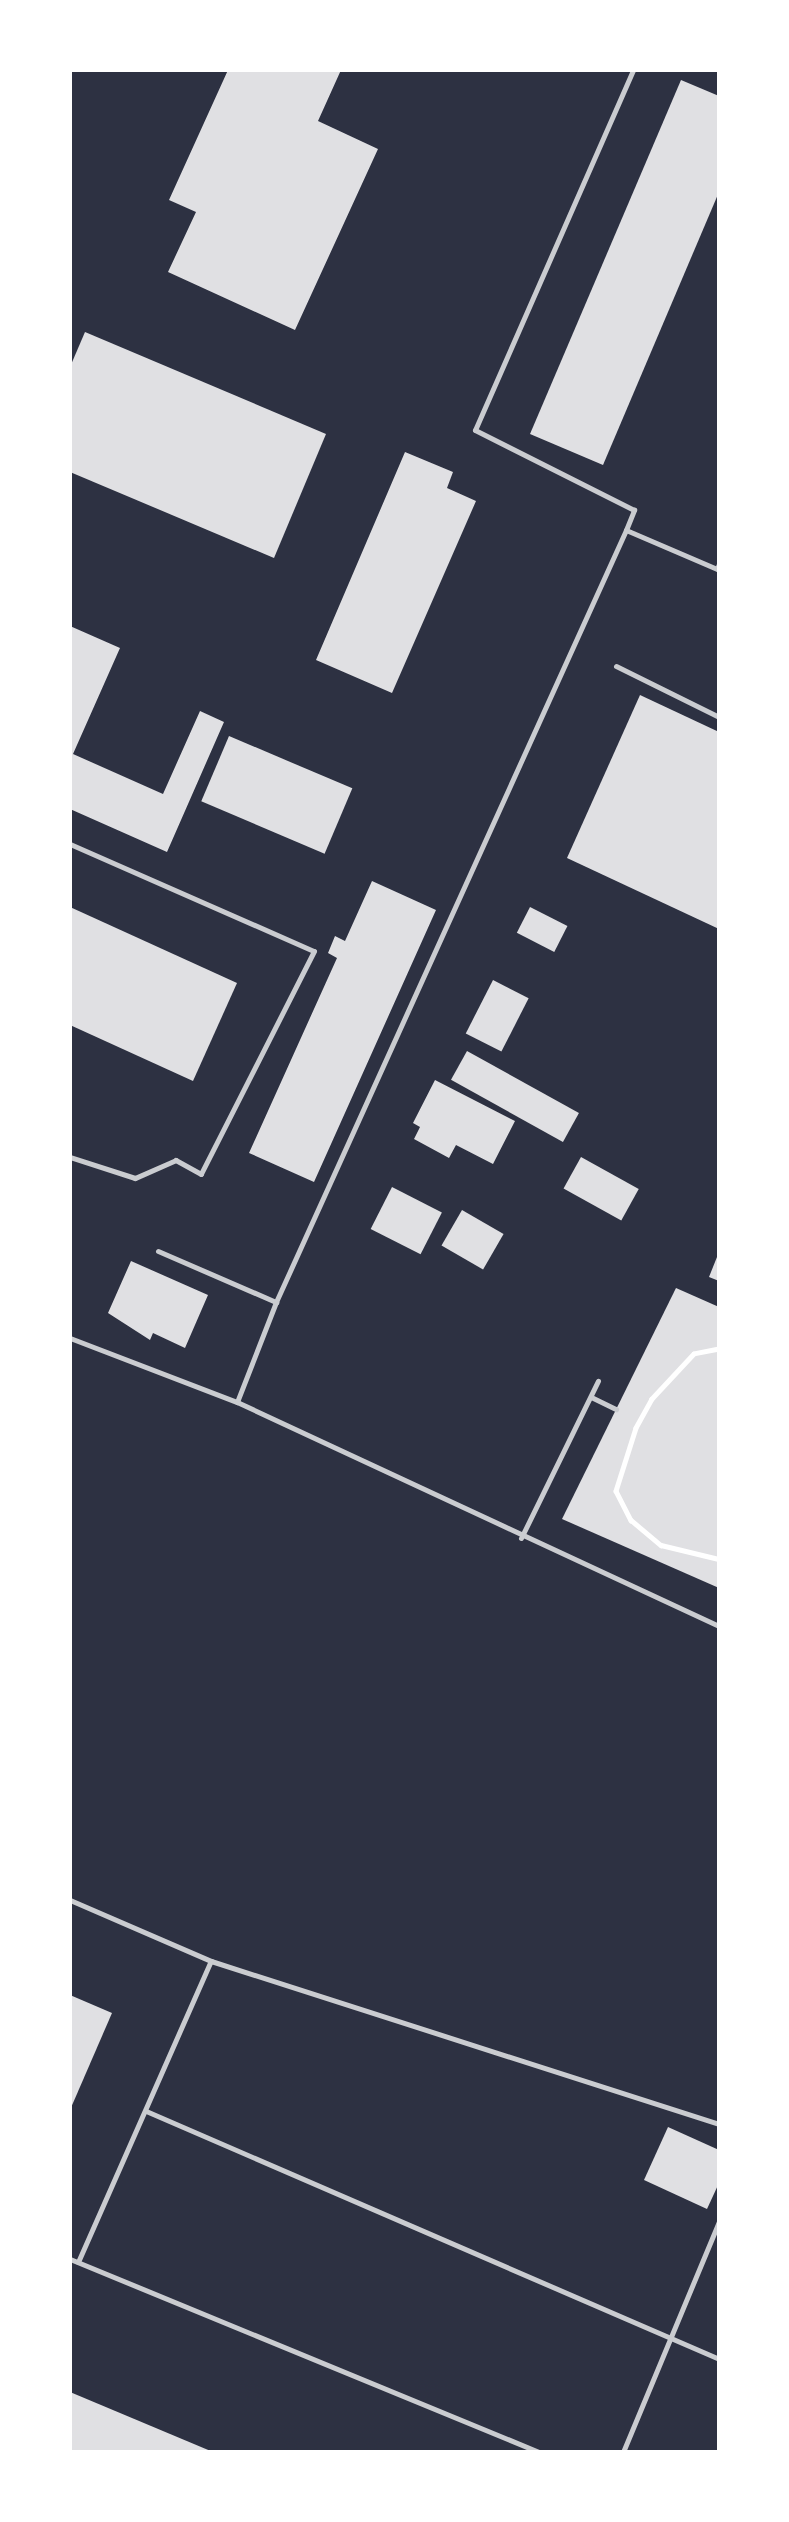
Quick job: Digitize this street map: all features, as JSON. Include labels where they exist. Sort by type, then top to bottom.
[{"type":"lane","points":[[237,1402],[276,1302],[634,510],[475,430],[633,70]]},
{"type":"lane","points":[[626,530],[718,568]]},
{"type":"lane","points":[[616,666],[719,717]]},
{"type":"lane","points":[[70,844],[314,951],[201,1174],[176,1160],[135,1178],[70,1157]]},
{"type":"lane","points":[[158,1251],[276,1302]]},
{"type":"lane","points":[[70,1338],[237,1402],[521,1538],[719,1626]]},
{"type":"lane","points":[[521,1538],[598,1381]]},
{"type":"lane","points":[[591,1397],[616,1409]]},
{"type":"lane","points":[[70,1900],[211,1961],[719,2124]]},
{"type":"lane","points":[[78,2262],[211,1961]]},
{"type":"lane","points":[[146,2111],[719,2359]]},
{"type":"lane","points":[[623,2452],[673,2339],[719,2221]]},
{"type":"lane","points":[[70,2259],[539,2452]]},
{"type":"path","points":[[719,1349],[694,1354],[652,1399],[636,1428],[617,1491],[631,1520],[652,1539],[719,1559]]},
{"type":"building","points":[[228,70],[341,70],[318,121],[378,149],[295,330],[168,272],[196,212],[169,200]]},
{"type":"building","points":[[681,80],[719,96],[719,192],[603,465],[530,434]]},
{"type":"building","points":[[85,332],[326,434],[274,558],[70,472],[70,367]]},
{"type":"building","points":[[405,452],[453,472],[447,488],[476,501],[392,693],[316,660]]},
{"type":"building","points":[[70,626],[120,648],[73,754],[163,794],[200,711],[224,722],[167,852],[70,809]]},
{"type":"building","points":[[640,695],[719,732],[719,929],[567,858]]},
{"type":"building","points":[[229,736],[352,788],[325,854],[201,801]]},
{"type":"building","points":[[372,881],[436,910],[314,1182],[249,1153],[337,958],[328,953],[335,936],[345,941]]},
{"type":"building","points":[[70,907],[237,983],[193,1081],[70,1025]]},
{"type":"building","points":[[530,907],[567,926],[554,952],[517,933]]},
{"type":"building","points":[[493,980],[529,998],[501,1052],[466,1033]]},
{"type":"building","points":[[467,1051],[579,1113],[563,1142],[451,1080]]},
{"type":"building","points":[[435,1080],[515,1121],[493,1164],[456,1145],[449,1158],[414,1139],[420,1127],[413,1123]]},
{"type":"building","points":[[581,1157],[639,1189],[621,1220],[564,1188]]},
{"type":"building","points":[[392,1187],[442,1212],[421,1254],[371,1229]]},
{"type":"building","points":[[462,1210],[504,1234],[483,1270],[442,1246]]},
{"type":"building","points":[[719,1252],[719,1281],[709,1277]]},
{"type":"building","points":[[131,1261],[208,1295],[185,1348],[153,1333],[150,1340],[108,1313]]},
{"type":"building","points":[[676,1288],[719,1307],[719,1588],[562,1519]]},
{"type":"building","points":[[70,1995],[112,2013],[70,2110]]},
{"type":"building","points":[[668,2127],[719,2150],[719,2183],[707,2209],[644,2180]]},
{"type":"building","points":[[70,2392],[213,2452],[70,2452]]}]
